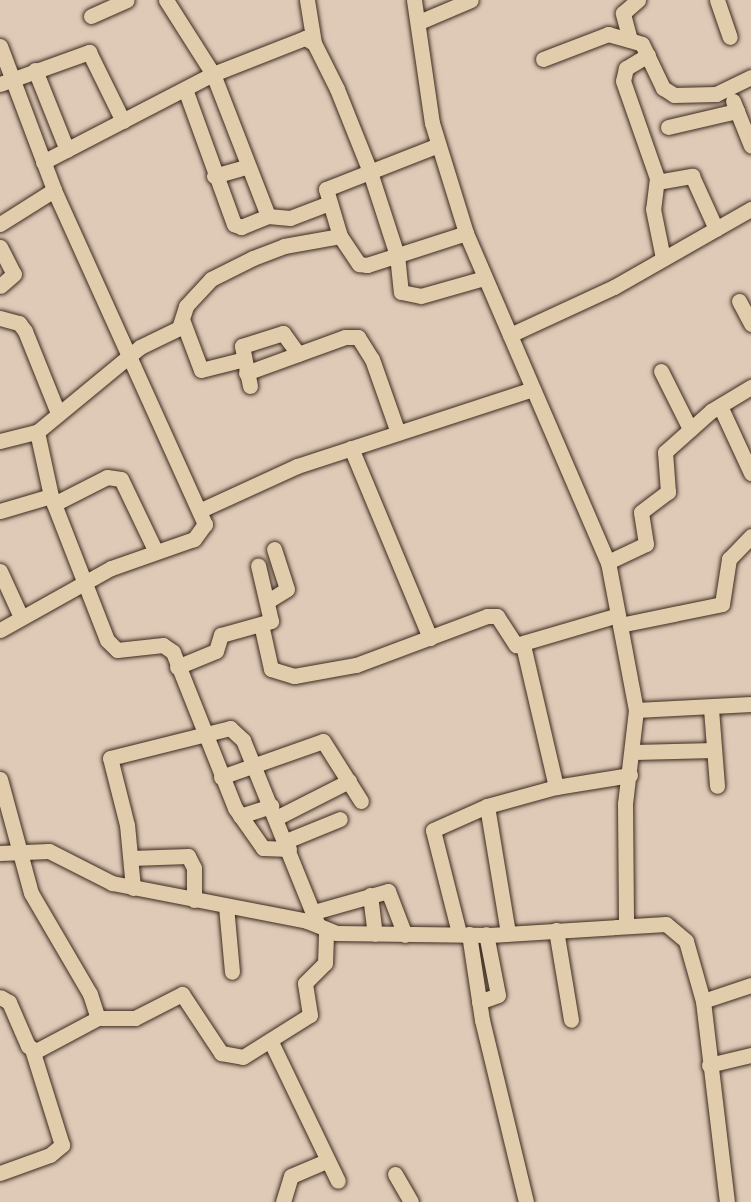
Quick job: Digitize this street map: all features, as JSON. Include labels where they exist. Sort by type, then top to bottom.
[{"type":"street","points":[[91,16],[127,0]]},
{"type":"street","points":[[166,0],[213,74],[245,167],[268,216]]},
{"type":"street","points":[[307,0],[314,43],[369,169],[397,255],[397,283],[407,296],[484,278]]},
{"type":"street","points":[[414,0],[419,22],[422,73],[438,145],[466,233],[510,335],[530,390],[608,562],[636,710],[634,752],[624,827],[626,924]]},
{"type":"street","points":[[419,22],[471,0]]},
{"type":"street","points":[[630,40],[623,14],[638,0]]},
{"type":"street","points":[[717,0],[730,37]]},
{"type":"street","points":[[543,59],[601,34],[630,40],[648,55],[668,92],[729,90],[751,77]]},
{"type":"street","points":[[43,162],[213,74],[296,38],[314,43]]},
{"type":"street","points":[[0,46],[6,82],[54,190],[132,353],[201,510],[202,532],[87,580],[0,630]]},
{"type":"street","points":[[6,82],[89,52],[123,121]]},
{"type":"street","points":[[648,55],[626,68],[624,81],[657,182],[654,217],[663,258]]},
{"type":"street","points":[[35,70],[67,150]]},
{"type":"street","points":[[185,89],[214,176],[237,227],[268,216],[290,218],[327,204]]},
{"type":"street","points":[[729,90],[751,146]]},
{"type":"street","points":[[668,127],[737,111]]},
{"type":"street","points":[[438,145],[369,169],[326,189],[327,204],[340,236],[359,264],[397,255],[466,233]]},
{"type":"street","points":[[214,176],[245,167]]},
{"type":"street","points":[[657,182],[692,176],[716,229]]},
{"type":"street","points":[[0,224],[54,190]]},
{"type":"street","points":[[510,335],[663,258],[751,209]]},
{"type":"street","points":[[340,236],[284,246],[211,279],[186,306],[183,322],[201,370],[246,373],[345,337],[358,338],[372,359],[398,433]]},
{"type":"street","points":[[0,247],[14,274],[0,286]]},
{"type":"street","points":[[739,300],[751,324]]},
{"type":"street","points":[[0,318],[19,323],[24,331],[58,413]]},
{"type":"street","points":[[0,441],[37,432],[132,353],[183,322]]},
{"type":"street","points":[[246,373],[242,346],[283,333],[298,354]]},
{"type":"street","points":[[661,371],[690,429]]},
{"type":"street","points":[[608,562],[646,544],[641,512],[666,496],[662,458],[690,429],[720,406],[751,387]]},
{"type":"street","points":[[201,510],[252,483],[530,390]]},
{"type":"street","points":[[720,406],[751,473]]},
{"type":"street","points":[[37,432],[52,500],[87,580],[111,647],[163,645],[173,652],[177,667],[206,730],[221,777],[240,816],[262,848],[287,845],[340,819]]},
{"type":"street","points":[[351,448],[430,638]]},
{"type":"street","points":[[0,511],[52,500],[107,477],[121,479],[155,550]]},
{"type":"street","points":[[261,624],[271,669],[277,675],[336,671],[492,615],[511,643],[523,645],[619,620],[722,604],[729,559],[751,536]]},
{"type":"street","points":[[268,601],[287,589],[274,549]]},
{"type":"street","points":[[177,667],[216,651],[221,635],[261,624],[273,616],[258,565]]},
{"type":"street","points":[[0,571],[21,616]]},
{"type":"street","points":[[523,645],[556,787]]},
{"type":"street","points":[[636,710],[711,710],[751,704]]},
{"type":"street","points":[[711,710],[717,786]]},
{"type":"street","points":[[32,1049],[41,1050],[98,1018],[135,1018],[183,994],[226,1056],[243,1058],[310,1015],[305,983],[325,963],[319,922],[255,766],[237,731],[206,730],[110,758],[131,858],[134,888]]},
{"type":"street","points":[[221,777],[323,741],[361,801]]},
{"type":"street","points":[[634,752],[714,750]]},
{"type":"street","points":[[526,1202],[464,933],[431,835],[437,826],[487,806],[556,787],[630,775]]},
{"type":"street","points":[[0,779],[17,854],[42,915],[90,994],[98,1018]]},
{"type":"street","points":[[240,816],[274,812],[350,781]]},
{"type":"street","points":[[487,806],[508,933]]},
{"type":"street","points":[[0,853],[49,851],[96,877],[134,888],[375,934],[508,933],[655,921],[678,930],[693,960],[703,1001],[727,1202]]},
{"type":"street","points":[[131,858],[168,852],[188,856],[194,868],[194,900]]},
{"type":"street","points":[[319,922],[370,895],[391,894],[405,935]]},
{"type":"street","points":[[370,895],[375,934]]},
{"type":"street","points":[[226,906],[232,972]]},
{"type":"street","points":[[556,930],[571,1020]]},
{"type":"street","points":[[479,1002],[498,995],[486,934]]},
{"type":"street","points":[[703,1001],[751,985]]},
{"type":"street","points":[[0,997],[9,1002],[32,1049],[62,1145],[50,1155],[0,1173]]},
{"type":"street","points":[[271,1042],[326,1161],[338,1181]]},
{"type":"street","points":[[709,1065],[751,1055]]},
{"type":"street","points":[[283,1202],[291,1176],[326,1161]]},
{"type":"street","points":[[395,1174],[411,1202]]}]
